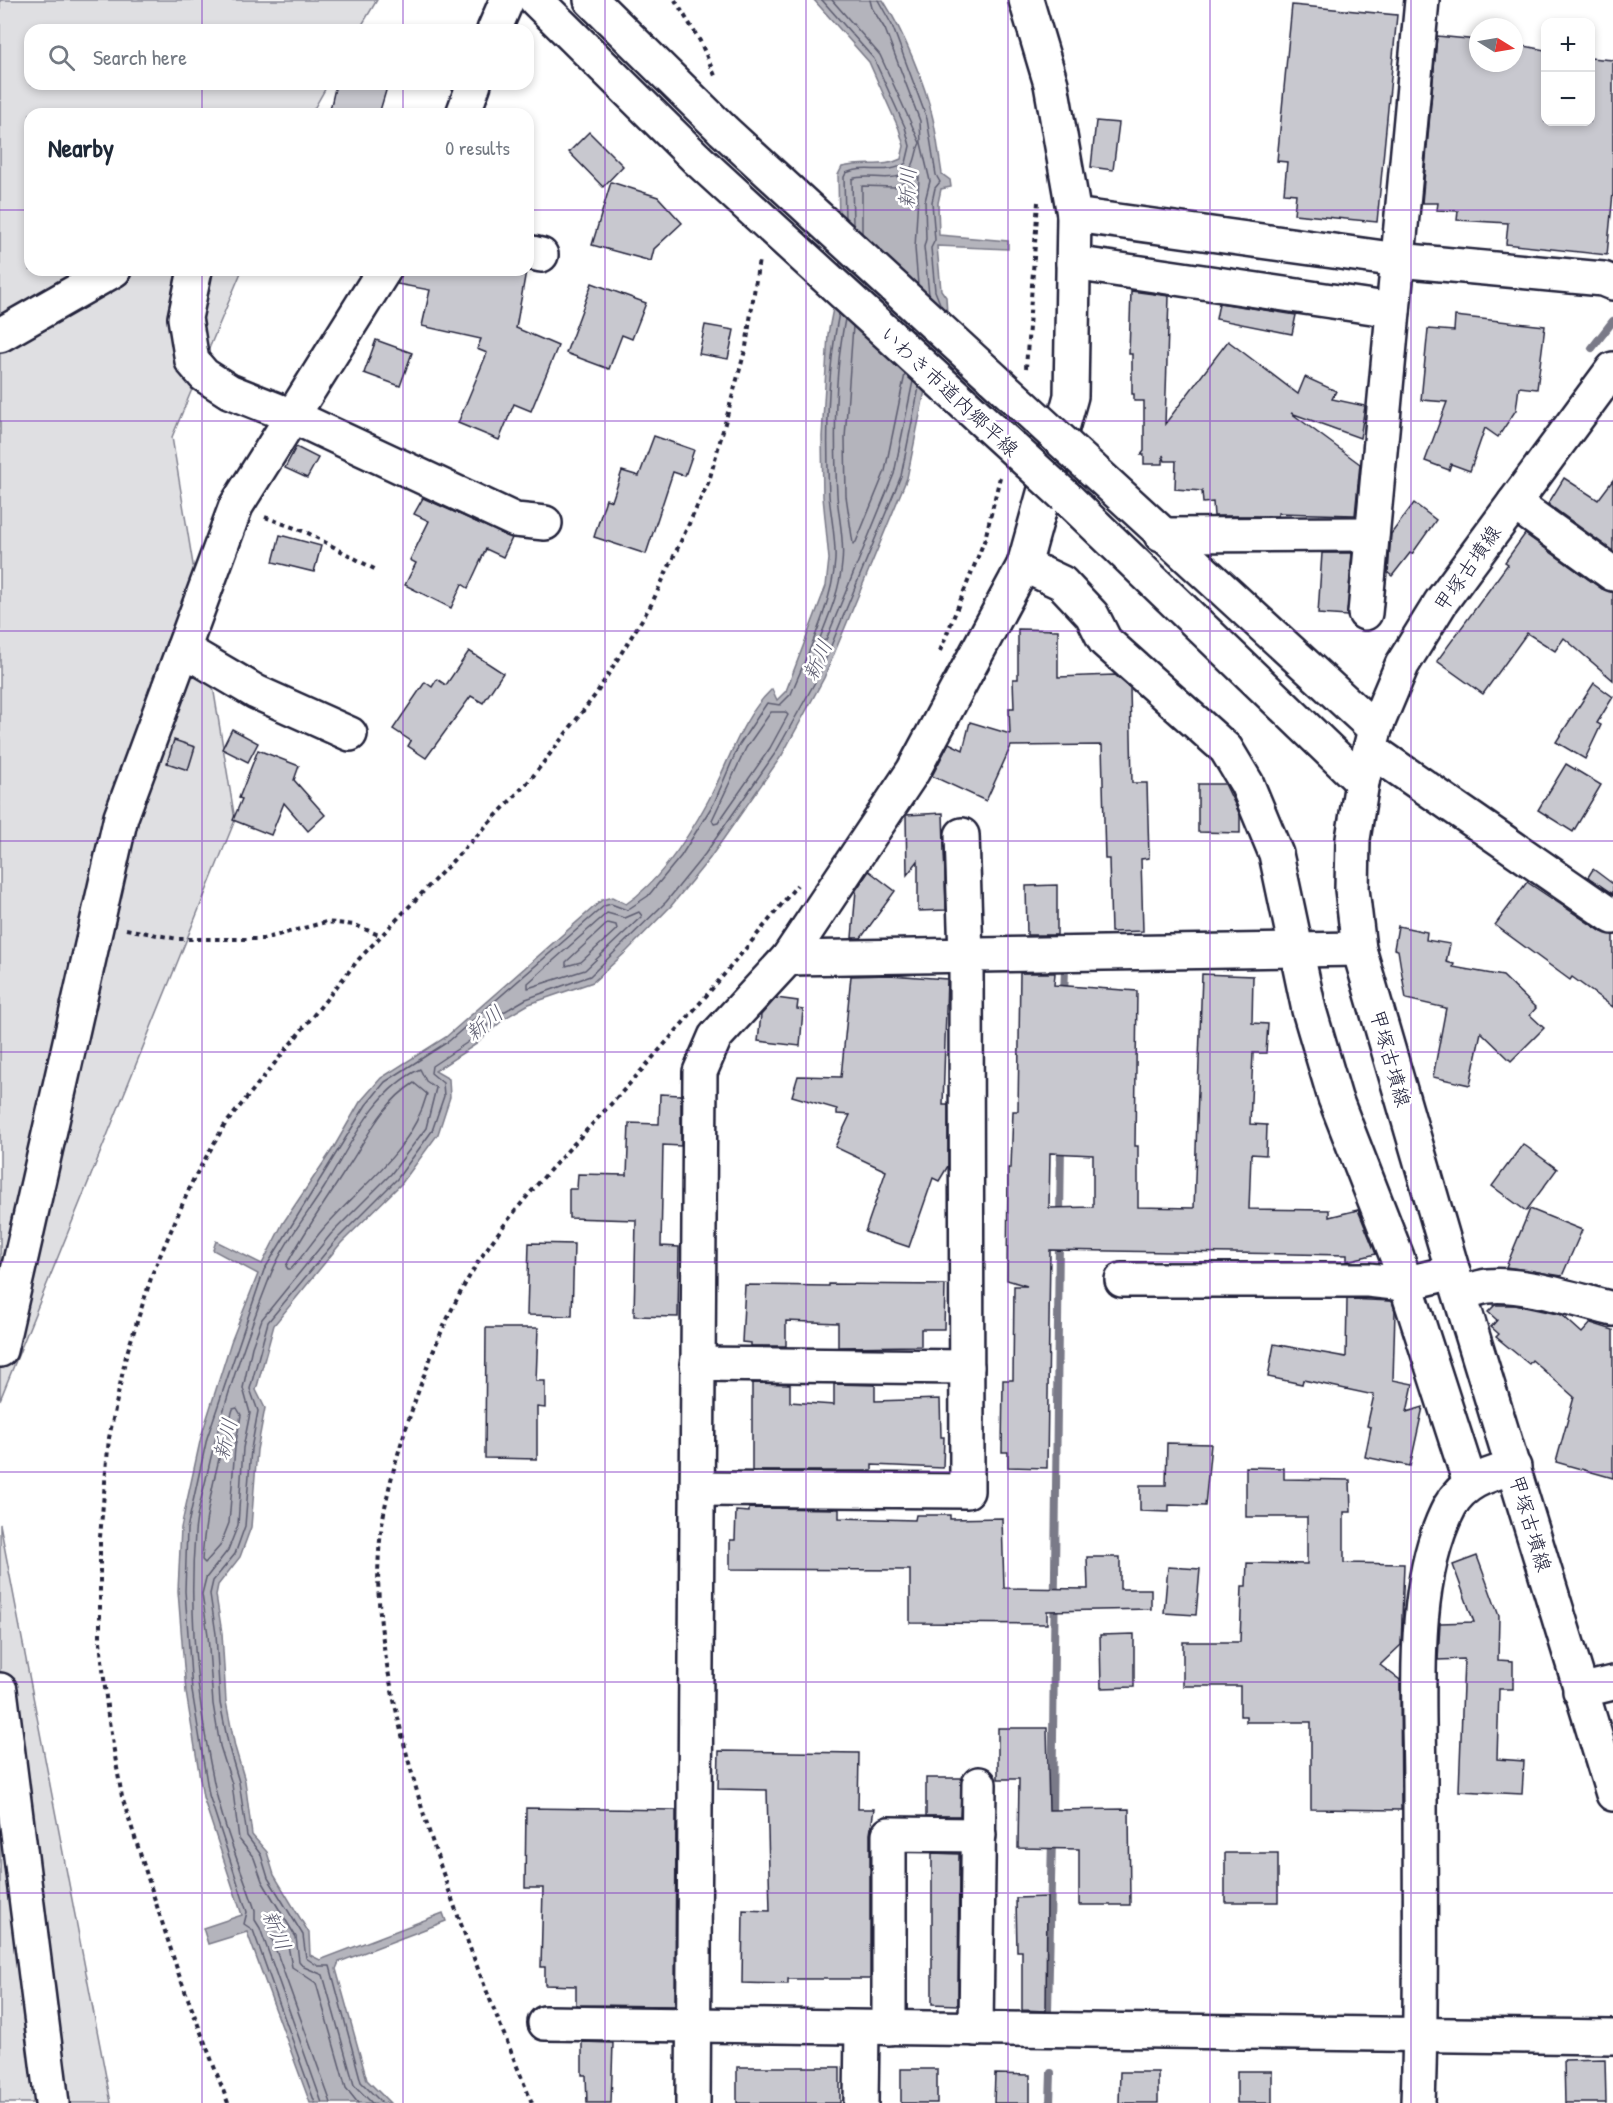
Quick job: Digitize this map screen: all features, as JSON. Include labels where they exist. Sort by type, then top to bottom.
[{"type":"street","points":[[497,24],[507,0]]},
{"type":"street","name":"いわき市道内郷平線","points":[[536,0],[697,159],[1065,496],[1362,782]]},
{"type":"street","name":"いわき市道内郷平線","points":[[591,0],[723,130],[1092,469],[1373,739],[1613,917]]},
{"type":"street","points":[[693,2103],[700,1072],[715,1037],[788,958],[914,771],[1024,565],[1071,396],[1074,215],[1051,84],[1026,0]]},
{"type":"street","points":[[1365,612],[1422,0]]},
{"type":"street","points":[[465,108],[472,90]]},
{"type":"street","points":[[1074,215],[1398,260],[1603,279],[1613,284]]},
{"type":"street","points":[[1073,263],[1393,310]]},
{"type":"street","points":[[0,335],[103,276]]},
{"type":"street","points":[[194,276],[185,318],[192,361],[204,375],[229,391],[292,416],[515,520],[545,523]]},
{"type":"street","points":[[0,1350],[121,817],[236,506],[380,276]]},
{"type":"street","name":"甲塚古墳線","points":[[1613,369],[1441,602],[1402,665],[1373,739],[1362,782],[1353,839],[1352,879],[1359,949],[1457,1283],[1613,1794]]},
{"type":"street","points":[[1514,503],[1613,574]]},
{"type":"street","points":[[1161,535],[1372,534]]},
{"type":"street","points":[[1024,565],[1062,584],[1092,615],[1105,641],[1226,748],[1247,784],[1276,854],[1309,1010],[1335,1098],[1397,1257],[1470,1483]]},
{"type":"street","points":[[183,649],[256,692],[350,734]]},
{"type":"street","points":[[697,1489],[967,1491],[966,956],[962,835]]},
{"type":"street","points":[[788,958],[1359,949]]},
{"type":"street","points":[[1122,1280],[1368,1280],[1404,1284],[1457,1283],[1560,1295],[1613,1309]]},
{"type":"street","points":[[697,1364],[967,1367]]},
{"type":"street","points":[[1418,2103],[1420,1659],[1427,1566],[1451,1506],[1470,1483],[1475,1479],[1514,1467]]},
{"type":"street","points":[[1580,1691],[1613,1683]]},
{"type":"street","points":[[0,1690],[52,2103]]},
{"type":"street","points":[[976,2029],[979,1784]]},
{"type":"street","points":[[861,2103],[876,2028],[889,1834],[979,1835]]},
{"type":"street","points":[[545,2023],[1613,2037]]},
{"type":"path","points":[[675,0],[700,41],[719,83]]},
{"type":"path","points":[[1026,372],[1033,304],[1039,205],[1037,195]]},
{"type":"path","points":[[228,2103],[179,1976],[126,1808],[108,1716],[100,1641],[100,1537],[109,1438],[126,1356],[153,1272],[193,1180],[224,1126],[359,959],[530,780],[596,694],[651,605],[710,481],[746,346],[760,267],[759,256]]},
{"type":"path","points":[[936,659],[985,538],[1001,472]]},
{"type":"path","points":[[236,506],[308,533],[378,570]]},
{"type":"path","points":[[532,2103],[464,1936],[418,1801],[393,1696],[380,1619],[381,1535],[393,1468],[434,1345],[462,1288],[497,1233],[550,1169],[735,964],[804,876]]},
{"type":"path","points":[[96,924],[178,939],[225,940],[263,939],[326,922],[355,925],[381,936]]},
{"type":"shaded area","points":[[0,0],[377,0],[363,24],[24,24],[24,90],[325,90],[314,108],[24,108],[24,276],[239,276],[172,437],[235,820],[0,1400]]},
{"type":"shaded area","points":[[0,1524],[111,2103],[0,2103]]},
{"type":"water","name":"新川","points":[[814,0],[883,0],[906,42],[919,74],[933,119],[942,174],[950,180],[951,187],[941,189],[938,203],[939,235],[1008,241],[1008,249],[937,246],[941,290],[946,297],[947,314],[931,361],[907,478],[824,678],[782,755],[710,858],[671,906],[593,982],[529,1004],[505,1018],[475,1045],[435,1071],[449,1079],[450,1097],[438,1134],[402,1183],[341,1243],[274,1325],[256,1390],[265,1408],[257,1450],[251,1527],[240,1557],[218,1585],[216,1595],[222,1633],[226,1702],[245,1781],[252,1835],[267,1852],[274,1875],[309,1933],[310,1955],[320,1960],[443,1913],[446,1921],[339,1962],[336,1969],[367,2080],[390,2103],[310,2103],[247,1932],[208,1944],[203,1928],[242,1915],[203,1797],[186,1692],[178,1591],[181,1528],[201,1437],[231,1342],[258,1274],[213,1250],[216,1241],[262,1264],[283,1223],[334,1147],[360,1102],[381,1078],[446,1037],[602,900],[612,897],[626,904],[651,883],[673,857],[700,815],[751,714],[772,689],[777,700],[786,691],[826,586],[829,559],[823,497],[822,437],[828,334],[840,273],[838,175],[842,167],[888,163],[901,159],[904,146],[899,129],[869,62]]},
{"type":"building","points":[[1292,5],[1397,15],[1377,222],[1294,214],[1296,194],[1284,193],[1287,162],[1277,161]]},
{"type":"building","points":[[1437,36],[1469,39],[1469,72],[1523,72],[1523,46],[1541,49],[1541,126],[1595,126],[1595,58],[1613,60],[1613,193],[1607,255],[1506,244],[1508,223],[1457,220],[1458,211],[1437,210],[1438,203],[1422,203]]},
{"type":"building","points":[[335,90],[386,90],[381,108],[330,108]]},
{"type":"building","points":[[1096,121],[1119,123],[1113,170],[1091,167]]},
{"type":"building","points":[[589,132],[623,166],[603,187],[569,152]]},
{"type":"building","points":[[611,182],[658,197],[682,223],[654,249],[651,261],[592,245]]},
{"type":"building","points":[[400,276],[525,276],[516,328],[558,346],[531,411],[514,404],[499,440],[458,423],[487,353],[477,349],[481,339],[422,326],[430,290],[397,284]]},
{"type":"building","points":[[592,283],[646,303],[632,339],[622,335],[609,369],[566,353]]},
{"type":"building","points":[[1131,291],[1169,296],[1165,424],[1228,341],[1298,394],[1305,377],[1336,391],[1332,399],[1365,406],[1360,438],[1291,413],[1360,464],[1355,515],[1278,513],[1278,516],[1214,516],[1213,502],[1203,503],[1202,491],[1175,489],[1176,461],[1165,461],[1163,455],[1163,464],[1144,464],[1144,455],[1141,455],[1144,451],[1144,401],[1134,401],[1134,394],[1132,394],[1132,354],[1129,354]]},
{"type":"building","points":[[1219,303],[1296,315],[1292,334],[1216,319]]},
{"type":"building","points":[[1455,316],[1545,326],[1537,389],[1519,387],[1516,410],[1498,437],[1485,428],[1470,471],[1451,464],[1449,470],[1425,461],[1447,402],[1421,400],[1428,329],[1454,331]]},
{"type":"building","points":[[705,325],[734,330],[728,359],[699,354]]},
{"type":"building","points":[[376,340],[412,353],[400,386],[364,373]]},
{"type":"building","points":[[654,436],[694,450],[685,476],[673,472],[646,554],[594,537],[606,499],[612,501],[622,471],[639,476]]},
{"type":"building","points":[[296,447],[318,458],[307,478],[285,468]]},
{"type":"building","points":[[1564,478],[1598,500],[1613,480],[1613,551],[1548,504]]},
{"type":"building","points":[[423,498],[512,538],[503,557],[486,549],[468,588],[462,584],[451,608],[405,585],[416,563],[410,560],[429,521],[414,514]]},
{"type":"building","points":[[1414,503],[1436,520],[1412,554],[1410,553],[1392,576],[1388,573],[1391,534]]},
{"type":"building","points":[[1525,534],[1602,589],[1613,592],[1613,680],[1564,638],[1555,651],[1527,633],[1483,694],[1437,661],[1508,564],[1505,562]]},
{"type":"building","points":[[280,535],[321,546],[314,572],[273,562]]},
{"type":"building","points":[[1322,553],[1352,553],[1347,616],[1318,614]]},
{"type":"building","points":[[1018,629],[1058,630],[1058,677],[1115,675],[1130,688],[1132,783],[1147,783],[1149,858],[1141,859],[1143,931],[1111,932],[1109,859],[1105,859],[1102,745],[1011,746],[986,801],[932,776],[949,743],[963,750],[970,722],[1010,734],[1009,708],[1014,708],[1013,679],[1018,679]]},
{"type":"building","points":[[469,651],[503,673],[483,703],[471,696],[426,758],[408,746],[411,741],[393,729],[425,682],[432,687],[437,679],[446,685]]},
{"type":"building","points":[[1594,683],[1613,697],[1597,723],[1601,725],[1585,759],[1556,742]]},
{"type":"building","points":[[232,729],[258,743],[248,762],[222,749]]},
{"type":"building","points":[[174,740],[195,747],[188,770],[167,763]]},
{"type":"building","points":[[258,750],[299,766],[294,780],[325,815],[308,831],[284,803],[271,835],[233,820]]},
{"type":"building","points":[[1566,764],[1601,785],[1573,832],[1538,810]]},
{"type":"building","points":[[1198,784],[1225,784],[1240,815],[1240,833],[1198,832]]},
{"type":"building","points":[[943,813],[946,910],[918,911],[918,861],[907,875],[906,815]]},
{"type":"building","points":[[1593,869],[1613,884],[1613,894],[1588,877]]},
{"type":"building","points":[[869,871],[895,891],[861,938],[852,938],[856,890]]},
{"type":"building","points":[[1527,882],[1602,932],[1613,935],[1613,1007],[1572,977],[1570,980],[1495,925]]},
{"type":"building","points":[[1057,885],[1057,935],[1027,935],[1026,886]]},
{"type":"building","points":[[1398,926],[1427,932],[1426,940],[1450,944],[1446,962],[1454,964],[1453,967],[1503,976],[1536,1008],[1530,1015],[1544,1028],[1511,1061],[1481,1032],[1470,1085],[1433,1077],[1446,1008],[1406,999],[1398,950],[1394,949]]},
{"type":"building","points":[[1020,973],[1055,973],[1054,985],[1137,991],[1135,1146],[1138,1146],[1138,1207],[1194,1208],[1202,974],[1253,976],[1252,1023],[1268,1024],[1266,1053],[1253,1053],[1250,1124],[1267,1125],[1266,1155],[1251,1154],[1249,1209],[1329,1210],[1329,1217],[1358,1210],[1376,1254],[1347,1261],[1347,1255],[1050,1250],[1047,1468],[1008,1467],[1008,1452],[1002,1452],[1003,1380],[1013,1380],[1014,1286],[1027,1286],[1007,1280],[1008,1168],[1011,1168],[1013,1111],[1018,1111]],"holes":[[[1050,1153],[1093,1155],[1093,1207],[1049,1208]]]},
{"type":"building","points":[[889,975],[947,979],[943,1105],[948,1105],[948,1166],[939,1181],[933,1178],[909,1247],[865,1232],[886,1171],[835,1147],[850,1115],[837,1114],[837,1109],[792,1096],[798,1076],[841,1077],[851,976]]},
{"type":"building","points":[[776,998],[798,1001],[797,1009],[803,1010],[800,1046],[758,1041],[761,1015]]},
{"type":"building","points":[[660,1094],[681,1095],[681,1146],[663,1145],[661,1246],[679,1247],[678,1317],[634,1316],[636,1220],[569,1218],[569,1189],[577,1189],[578,1174],[627,1175],[629,1123],[659,1124]]},
{"type":"building","points":[[1523,1144],[1557,1169],[1526,1211],[1492,1186]]},
{"type":"building","points":[[1530,1209],[1582,1230],[1562,1276],[1506,1267]]},
{"type":"building","points":[[529,1243],[574,1244],[572,1316],[527,1315]]},
{"type":"building","points":[[829,1284],[945,1285],[944,1329],[921,1329],[921,1346],[838,1347],[838,1323],[786,1321],[786,1346],[751,1346],[751,1343],[742,1342],[745,1285],[829,1286]]},
{"type":"building","points":[[1347,1299],[1392,1301],[1395,1311],[1393,1380],[1413,1384],[1407,1412],[1423,1407],[1410,1466],[1365,1457],[1371,1427],[1367,1426],[1374,1395],[1303,1380],[1302,1384],[1268,1377],[1274,1344],[1346,1357]]},
{"type":"building","points":[[1495,1305],[1515,1305],[1562,1315],[1582,1333],[1591,1323],[1613,1330],[1613,1478],[1556,1462],[1574,1397],[1532,1360],[1529,1364],[1496,1337],[1499,1334],[1491,1327],[1497,1320],[1488,1312]]},
{"type":"building","points":[[486,1328],[538,1328],[536,1381],[545,1381],[545,1408],[537,1407],[537,1459],[485,1458]]},
{"type":"building","points":[[752,1383],[790,1384],[790,1402],[834,1405],[834,1384],[875,1385],[875,1401],[940,1399],[941,1437],[944,1437],[943,1468],[872,1465],[872,1471],[752,1471]]},
{"type":"building","points":[[1167,1443],[1211,1444],[1205,1506],[1169,1505],[1169,1512],[1140,1511],[1140,1485],[1166,1485]]},
{"type":"building","points":[[1246,1467],[1284,1468],[1284,1479],[1350,1480],[1351,1512],[1344,1512],[1344,1563],[1404,1564],[1401,1645],[1380,1665],[1400,1680],[1401,1810],[1311,1809],[1311,1722],[1246,1722],[1246,1716],[1240,1716],[1240,1686],[1183,1686],[1183,1642],[1240,1642],[1242,1586],[1246,1586],[1247,1563],[1307,1564],[1307,1517],[1246,1517]]},
{"type":"building","points":[[749,1508],[839,1509],[839,1518],[915,1520],[916,1515],[950,1515],[950,1519],[1002,1518],[1004,1588],[1088,1589],[1087,1557],[1120,1557],[1120,1589],[1151,1589],[1151,1609],[1047,1611],[1047,1624],[910,1623],[910,1570],[730,1569],[730,1540],[735,1540],[736,1511],[749,1512]]},
{"type":"building","points":[[1477,1556],[1499,1616],[1498,1660],[1513,1661],[1513,1689],[1499,1689],[1497,1759],[1524,1761],[1522,1794],[1459,1791],[1464,1659],[1438,1660],[1440,1623],[1474,1622],[1453,1565]]},
{"type":"building","points":[[1168,1567],[1200,1569],[1196,1615],[1164,1613]]},
{"type":"building","points":[[1134,1634],[1134,1687],[1101,1688],[1100,1635]]},
{"type":"building","points":[[998,1728],[1047,1728],[1049,1810],[1129,1809],[1130,1905],[1079,1905],[1079,1849],[1018,1848],[1019,1779],[998,1779]]},
{"type":"building","points":[[719,1751],[859,1753],[858,1809],[874,1809],[870,1834],[870,1979],[788,1979],[788,1984],[742,1983],[743,1910],[770,1911],[767,1790],[718,1789]]},
{"type":"building","points":[[926,1778],[962,1778],[960,1816],[926,1816]]},
{"type":"building","points":[[526,1808],[676,1810],[675,2006],[576,2005],[576,1986],[545,1985],[545,1967],[541,1967],[543,1888],[525,1888]]},
{"type":"building","points":[[932,1853],[959,1854],[958,2005],[932,2004]]},
{"type":"building","points":[[1225,1853],[1278,1853],[1278,1902],[1225,1902]]},
{"type":"building","points":[[1047,1897],[1046,2011],[1022,2010],[1022,1951],[1017,1951],[1016,1898]]},
{"type":"building","points":[[582,2042],[613,2043],[611,2103],[587,2103],[586,2075],[582,2075]]},
{"type":"building","points":[[1605,2059],[1606,2103],[1565,2103],[1564,2060]]},
{"type":"building","points":[[737,2067],[840,2067],[840,2103],[737,2103]]},
{"type":"building","points":[[901,2069],[937,2069],[937,2103],[901,2103]]},
{"type":"building","points":[[1237,2071],[1272,2071],[1272,2103],[1237,2103]]},
{"type":"building","points":[[1120,2072],[1158,2072],[1158,2103],[1119,2103]]},
{"type":"building","points":[[995,2074],[1030,2075],[1030,2103],[994,2103]]},
{"type":"waterway","points":[[1592,348],[1613,321]]},
{"type":"waterway","points":[[1064,997],[1065,968]]},
{"type":"waterway","points":[[1060,1219],[1061,1142]]},
{"type":"waterway","points":[[1052,1819],[1059,1241]]},
{"type":"waterway","points":[[1048,2011],[1052,1838]]},
{"type":"waterway","points":[[1050,2103],[1051,2073]]}]
